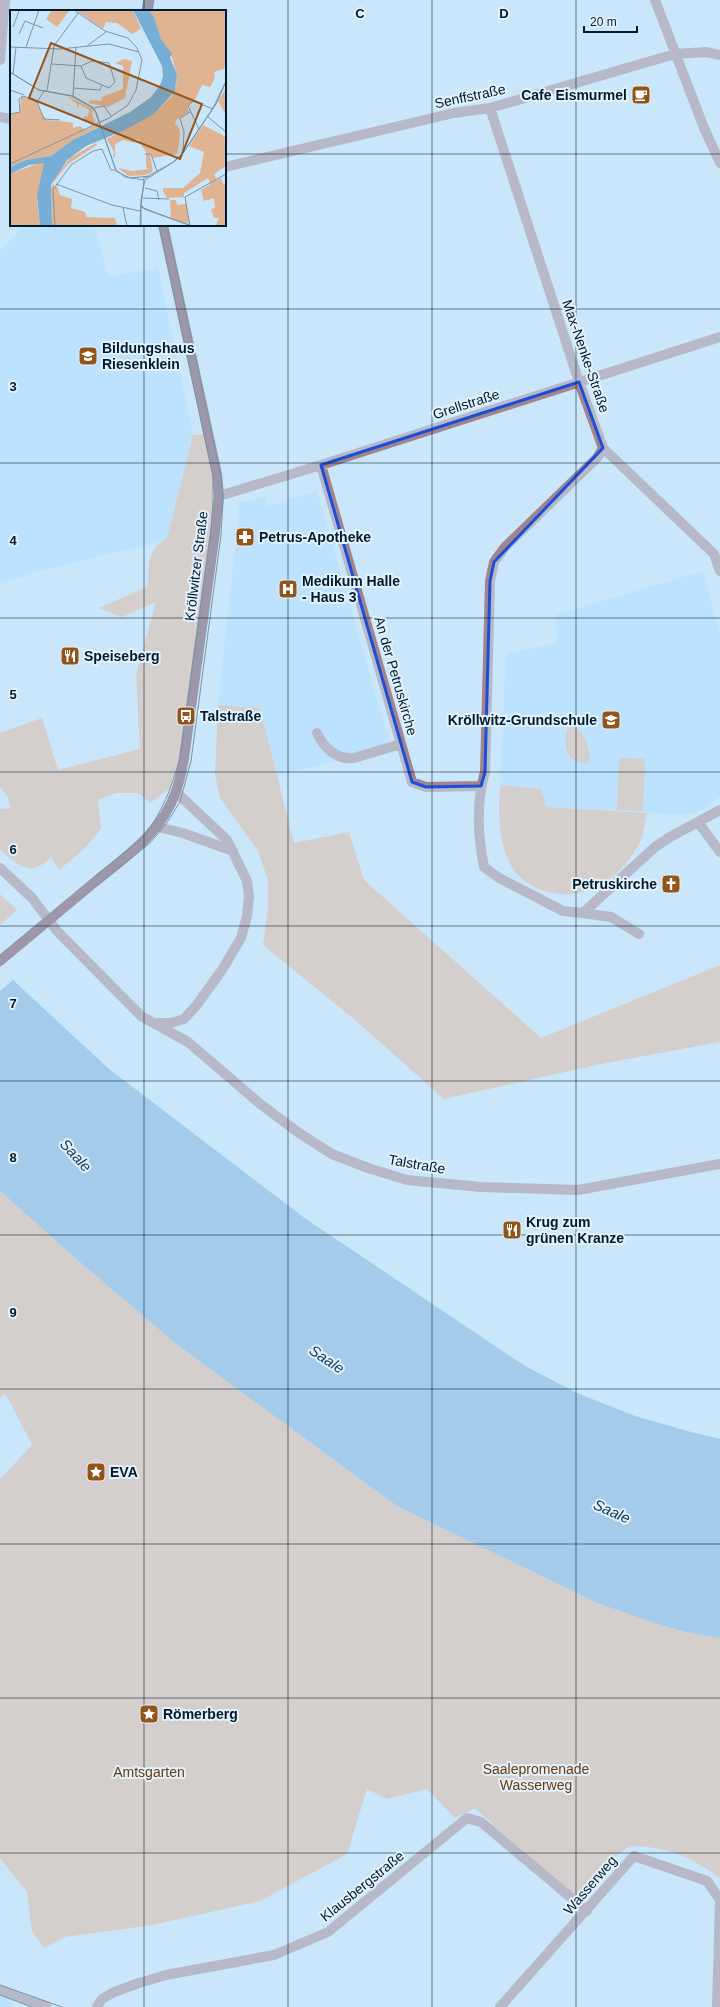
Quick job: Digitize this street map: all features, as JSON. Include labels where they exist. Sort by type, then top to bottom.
[{"type":"main road","points":[[147,10],[148,0]]},
{"type":"main road","name":"Kröllwitzer Straße","points":[[0,961],[137,847],[158,827],[176,792],[189,725],[219,496],[217,474],[163,226]]},
{"type":"street","points":[[0,60],[5,0]]},
{"type":"street","points":[[655,0],[704,128],[720,163]]},
{"type":"street","name":"Senffstraße","points":[[226,167],[454,113],[490,108],[675,54],[706,52],[720,55]]},
{"type":"street","name":"Max-Nenke-Straße","points":[[490,108],[579,382],[603,448],[714,554],[720,571]]},
{"type":"street","points":[[0,116],[10,119]]},
{"type":"street","name":"Grellstraße","points":[[219,496],[321,465],[720,337]]},
{"type":"street","points":[[603,448],[597,458],[506,547],[494,562],[490,581],[485,772],[481,786],[479,844],[484,867],[499,878],[563,911],[611,917],[639,934]]},
{"type":"street","name":"An der Petruskirche","points":[[321,465],[412,782],[426,787],[481,786]]},
{"type":"street","points":[[317,733],[321,742],[328,750],[346,759],[402,744]]},
{"type":"street","points":[[153,1023],[171,1023],[184,1019],[196,1006],[222,970],[241,938],[250,897],[247,880],[227,840],[176,792]]},
{"type":"street","points":[[583,913],[655,847],[720,810]]},
{"type":"street","points":[[698,822],[720,852]]},
{"type":"street","points":[[158,827],[183,833],[233,851]]},
{"type":"street","name":"Talstraße","points":[[0,868],[32,898],[57,931],[141,1016],[188,1042],[259,1103],[299,1133],[332,1154],[368,1168],[407,1180],[481,1187],[578,1190],[720,1164]]},
{"type":"street","name":"Klausbergstraße","points":[[97,2007],[102,1999],[114,1992],[139,1983],[166,1975],[274,1954],[328,1932],[467,1818],[481,1822],[586,1911]]},
{"type":"street","name":"Wasserweg","points":[[500,2007],[634,1856],[707,1881],[720,1900]]},
{"type":"street","points":[[717,2007],[720,1900]]},
{"type":"street","points":[[0,1990],[23,2003],[47,2007]]},
{"type":"highlighted area","points":[[579,382],[603,448],[494,562],[490,581],[485,772],[481,786],[426,787],[412,782],[321,465]]},
{"type":"shaded area","name":"Bildungshaus Riesenklein","points":[[24,226],[95,226],[108,277],[158,268],[193,435],[167,538],[160,542],[40,571],[0,584],[0,251]]},
{"type":"shaded area","name":"Medikum Halle - Haus 3","points":[[317,491],[392,752],[355,763],[354,759],[346,759],[277,775],[260,708],[218,705],[240,502],[266,497],[268,506]]},
{"type":"shaded area","name":"Kröllwitz-Grundschule","points":[[703,571],[720,636],[720,797],[696,813],[674,814],[546,807],[541,789],[500,785],[506,654],[558,643],[555,615]]},
{"type":"shaded area","points":[[0,1996],[13,2000],[12,2007],[0,2007]]},
{"type":"green space","points":[[205,434],[213,476],[211,530],[180,758],[171,788],[150,803],[138,793],[116,793],[98,800],[101,829],[83,850],[59,870],[51,857],[37,867],[31,868],[19,865],[0,850],[0,809],[11,808],[8,797],[0,787],[0,733],[42,718],[58,770],[140,749],[136,675],[156,602],[122,617],[99,608],[147,587],[150,559],[155,548],[167,538],[193,435]]},
{"type":"green space","points":[[218,705],[260,708],[294,843],[349,832],[364,880],[541,1038],[720,965],[720,1042],[601,1064],[444,1099],[355,1020],[263,945],[268,908],[268,880],[258,851],[220,798],[215,774]]},
{"type":"green space","points":[[573,726],[580,731],[586,740],[590,760],[586,764],[574,760],[568,753],[566,745],[567,732],[568,728]]},
{"type":"green space","points":[[619,758],[645,759],[643,811],[617,810]]},
{"type":"green space","points":[[500,785],[541,789],[546,807],[647,813],[642,837],[635,851],[626,863],[616,874],[604,883],[590,890],[576,894],[561,894],[541,890],[527,883],[516,873],[504,849],[499,817]]},
{"type":"green space","points":[[0,894],[17,910],[0,925]]},
{"type":"green space","points":[[0,1191],[74,1257],[176,1344],[397,1506],[597,1603],[685,1632],[720,1638],[720,1878],[686,1857],[668,1851],[634,1846],[627,1848],[609,1862],[579,1902],[475,1808],[455,1818],[427,1789],[387,1799],[367,1789],[347,1854],[260,1901],[152,1925],[65,1937],[44,1948],[32,1931],[27,1892],[0,1858],[0,1479],[32,1445],[8,1398],[3,1394],[0,1400]]},
{"type":"water","name":"Saale","points":[[0,966],[13,980],[109,1069],[306,1219],[525,1366],[577,1393],[635,1416],[720,1439],[720,1638],[685,1632],[597,1603],[397,1506],[176,1344],[74,1257],[0,1191]]},
{"type":"pier","points":[[0,966],[13,980],[0,991]]},
{"type":"tram line","points":[[142,10],[144,0]]},
{"type":"tram line","points":[[152,10],[154,0]]},
{"type":"tram line","points":[[0,955],[143,837],[166,799],[180,758],[211,530],[213,476],[159,226]]},
{"type":"tram line","points":[[0,966],[150,843],[166,824],[180,802],[191,761],[221,535],[223,502],[221,477],[167,226]]},
{"type":"tram line","points":[[0,1985],[62,2007]]},
{"type":"tram line","points":[[0,1995],[32,2007]]},
{"type":"place","name":"Cafe Eismurmel","points":[[641,95]]},
{"type":"place","name":"Bildungshaus Riesenklein","points":[[88,356]]},
{"type":"place","name":"Petrus-Apotheke","points":[[245,537]]},
{"type":"place","name":"Medikum Halle - Haus 3","points":[[288,589]]},
{"type":"place","name":"Speiseberg","points":[[70,656]]},
{"type":"place","name":"Talstraße","points":[[186,716]]},
{"type":"place","name":"Kröllwitz-Grundschule","points":[[611,720]]},
{"type":"place","name":"Petruskirche","points":[[671,884]]},
{"type":"place","name":"Krug zum grünen Kranze","points":[[512,1230]]},
{"type":"place","name":"EVA","points":[[96,1472]]},
{"type":"place","name":"Römerberg","points":[[149,1714]]},
{"type":"park label","name":"Amtsgarten","points":[[149,1772]]},
{"type":"park label","name":"Saalepromenade Wasserweg","points":[[536,1778]]}]
